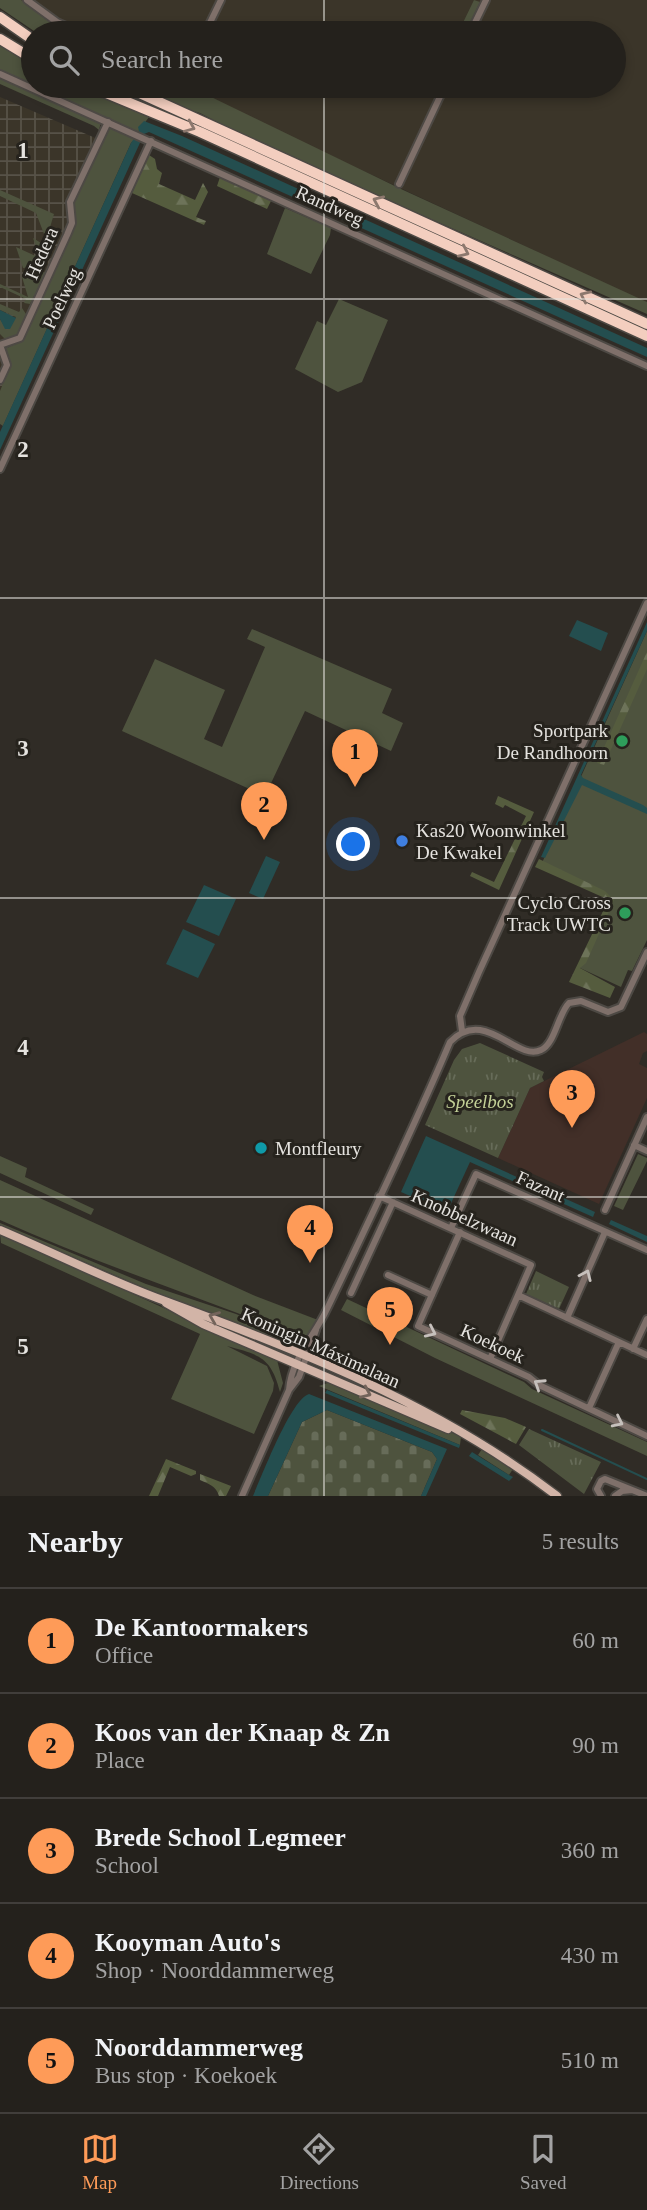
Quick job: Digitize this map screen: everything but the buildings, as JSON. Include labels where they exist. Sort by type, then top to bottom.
[{"type":"highway","points":[[0,17],[21,32]]},
{"type":"highway","points":[[0,38],[21,51]]},
{"type":"highway","points":[[118,98],[200,132],[647,336]]},
{"type":"highway","points":[[150,98],[647,324]]},
{"type":"main road","name":"Koningin Máximalaan","points":[[0,1230],[158,1298],[218,1319],[304,1355],[425,1410],[530,1476],[556,1496]]},
{"type":"main road","name":"Koningin Máximalaan","points":[[158,1298],[203,1324],[467,1437]]},
{"type":"street","points":[[27,0],[56,21]]},
{"type":"street","points":[[210,21],[220,0]]},
{"type":"street","points":[[475,21],[485,0]]},
{"type":"street","name":"Randweg","points":[[0,74],[21,83]]},
{"type":"street","name":"Randweg","points":[[55,98],[647,366]]},
{"type":"street","points":[[399,184],[439,98]]},
{"type":"street","name":"Hedera","points":[[0,345],[20,338],[34,310],[72,223],[69,202],[107,121]]},
{"type":"street","name":"Poelweg","points":[[0,469],[149,140]]},
{"type":"street","points":[[0,345],[7,365],[0,380]]},
{"type":"street","points":[[462,1031],[460,1016],[479,972],[647,603]]},
{"type":"street","points":[[242,1496],[289,1390],[290,1374],[300,1364],[309,1336],[316,1330],[450,1042],[462,1031],[472,1029],[481,1030],[530,1051],[541,1050],[548,1044],[565,1007],[572,1002],[581,1001],[608,1012],[621,1007],[647,952]]},
{"type":"street","points":[[605,1210],[647,1117]]},
{"type":"street","points":[[634,1145],[647,1151]]},
{"type":"street","name":"Fazant","points":[[451,1228],[476,1174],[647,1250]]},
{"type":"street","name":"Knobbelzwaan","points":[[379,1196],[531,1265],[518,1295]]},
{"type":"street","points":[[351,1293],[394,1202]]},
{"type":"street","name":"Koekoek","points":[[460,1232],[418,1326],[647,1436]]},
{"type":"street","points":[[567,1318],[605,1232]]},
{"type":"street","points":[[388,1275],[432,1295]]},
{"type":"street","points":[[490,1359],[518,1295],[647,1355]]},
{"type":"street","points":[[633,1349],[647,1319]]},
{"type":"street","points":[[589,1408],[620,1342]]},
{"type":"street","points":[[601,1496],[597,1489],[605,1479],[647,1496]]},
{"type":"street","points":[[615,1496],[622,1491],[634,1490]]},
{"type":"shaded area","points":[[1,0],[647,0],[647,303],[207,98],[626,98],[626,21],[46,21]]},
{"type":"shaded area","points":[[0,97],[114,146],[0,396]]},
{"type":"shaded area","points":[[644,1032],[647,1034],[647,1051],[643,1053],[639,1064],[647,1068],[647,1098],[599,1204],[498,1158],[530,1088]]},
{"type":"green space","points":[[0,0],[21,0],[52,21],[21,22],[0,8]]},
{"type":"green space","points":[[474,0],[480,2],[471,21],[464,21]]},
{"type":"green space","points":[[0,43],[21,56],[21,81],[0,71]]},
{"type":"green space","points":[[0,76],[21,86],[21,93],[0,84]]},
{"type":"green space","points":[[31,98],[48,98],[101,122],[99,130]]},
{"type":"green space","points":[[61,98],[105,98],[149,117],[138,132]]},
{"type":"green space","points":[[159,98],[213,98],[401,189],[647,302],[647,314],[258,143],[200,113]]},
{"type":"green space","points":[[109,127],[136,138],[131,143],[3,426],[0,424],[0,391],[10,366],[7,348],[24,339],[73,230],[73,204]]},
{"type":"green space","points":[[149,155],[155,159],[157,169],[162,173],[159,184],[195,200],[203,183],[208,192],[196,217],[206,221],[204,225],[132,193]]},
{"type":"green space","points":[[220,177],[271,201],[267,209],[217,186]]},
{"type":"green space","points":[[0,190],[54,214],[48,234],[44,234],[36,213],[0,196]]},
{"type":"green space","points":[[285,208],[331,228],[311,274],[267,254]]},
{"type":"green space","points":[[33,238],[41,243],[44,257],[35,267],[23,268],[16,247],[40,258]]},
{"type":"green space","points":[[47,270],[30,304],[24,303],[26,299],[0,287],[0,284],[28,297],[22,277],[36,278]]},
{"type":"green space","points":[[339,299],[388,320],[362,382],[338,392],[295,369],[317,321],[326,325]]},
{"type":"green space","points":[[0,304],[19,312],[22,308],[26,314],[17,335],[6,340],[0,334],[0,319],[7,330],[16,317],[0,310]]},
{"type":"green space","points":[[252,629],[392,689],[382,713],[403,723],[391,751],[305,711],[265,796],[122,731],[155,659],[225,690],[204,739],[222,747],[265,647],[247,639]]},
{"type":"green space","name":"Sportpark De Randhoorn","points":[[647,631],[647,940],[632,971],[628,970],[621,987],[580,968],[609,897],[541,865]]},
{"type":"green space","points":[[647,652],[647,669],[604,765],[597,763]]},
{"type":"green space","points":[[498,796],[534,812],[499,890],[470,876],[472,872],[494,882],[526,816],[505,805],[503,808],[495,804]]},
{"type":"green space","points":[[539,859],[605,891],[614,900],[586,963],[580,968],[615,987],[610,998],[569,982],[607,899],[535,867]]},
{"type":"green space","name":"Speelbos","points":[[480,1043],[544,1072],[544,1081],[530,1088],[498,1158],[425,1125],[454,1060],[462,1049]]},
{"type":"green space","points":[[638,1154],[647,1158],[647,1161],[623,1210],[614,1206]]},
{"type":"green space","points":[[0,1156],[27,1168],[25,1177],[94,1209],[91,1215],[0,1173]]},
{"type":"green space","points":[[0,1180],[253,1295],[318,1320],[304,1339],[75,1252],[0,1220]]},
{"type":"green space","points":[[0,1223],[146,1284],[236,1314],[302,1342],[294,1345],[286,1343],[140,1286]]},
{"type":"green space","points":[[0,1233],[277,1360],[283,1383],[280,1392],[268,1364],[256,1355],[227,1346],[267,1366],[274,1383],[254,1434],[171,1399],[200,1334],[1,1243]]},
{"type":"green space","points":[[536,1271],[569,1287],[559,1309],[526,1294]]},
{"type":"green space","points":[[347,1299],[647,1442],[647,1456],[435,1358],[341,1310]]},
{"type":"green space","points":[[330,1382],[455,1434],[461,1437],[460,1445],[319,1386]]},
{"type":"green space","points":[[327,1410],[432,1452],[437,1459],[421,1496],[268,1496],[302,1422]]},
{"type":"green space","points":[[462,1410],[505,1418],[526,1427],[516,1444],[460,1414]]},
{"type":"green space","points":[[529,1429],[601,1462],[584,1494],[519,1445]]},
{"type":"green space","points":[[482,1449],[513,1469],[509,1475],[478,1455]]},
{"type":"green space","points":[[166,1459],[196,1471],[196,1474],[191,1476],[170,1467],[158,1496],[149,1496]]},
{"type":"green space","points":[[200,1474],[231,1486],[226,1496],[219,1496],[214,1488],[200,1480]]},
{"type":"water","points":[[144,121],[647,348],[647,357],[149,132],[144,134],[0,450],[0,432],[131,143],[139,131],[138,127]]},
{"type":"water","points":[[0,310],[16,318],[10,329],[5,329],[0,319]]},
{"type":"water","points":[[577,620],[608,633],[601,651],[569,636]]},
{"type":"water","points":[[647,622],[647,631],[581,775],[643,805],[647,808],[647,814],[582,785],[545,858],[541,857]]},
{"type":"water","points":[[266,856],[280,862],[263,899],[249,893]]},
{"type":"water","points":[[204,885],[236,899],[219,936],[186,922]]},
{"type":"water","points":[[183,929],[215,944],[198,978],[166,964]]},
{"type":"water","points":[[426,1136],[595,1212],[593,1217],[470,1162],[447,1212],[401,1192]]},
{"type":"water","points":[[611,1220],[647,1236],[647,1242],[609,1224]]},
{"type":"water","points":[[327,1390],[460,1445],[459,1448],[325,1393]]},
{"type":"water","points":[[309,1394],[447,1449],[426,1496],[421,1496],[437,1459],[432,1452],[327,1410],[302,1422],[268,1496],[253,1496],[286,1423],[294,1409]]},
{"type":"water","points":[[472,1452],[513,1477],[509,1481],[469,1456]]},
{"type":"waterway","points":[[542,1430],[647,1479]]},
{"type":"place","name":"Sportpark De Randhoorn","points":[[622,741]]},
{"type":"place","name":"De Kantoormakers","points":[[355,787]]},
{"type":"place","name":"Koos van der Knaap & Zn","points":[[264,840]]},
{"type":"place","name":"Kas20 Woonwinkel De Kwakel","points":[[402,841]]},
{"type":"place","name":"Cyclo Cross Track UWTC","points":[[625,913]]},
{"type":"place","name":"Brede School Legmeer","points":[[572,1128]]},
{"type":"place","name":"Montfleury","points":[[261,1148]]},
{"type":"place","name":"Kooyman Auto's","points":[[310,1263]]},
{"type":"place","name":"Noorddammerweg","points":[[390,1345]]}]
